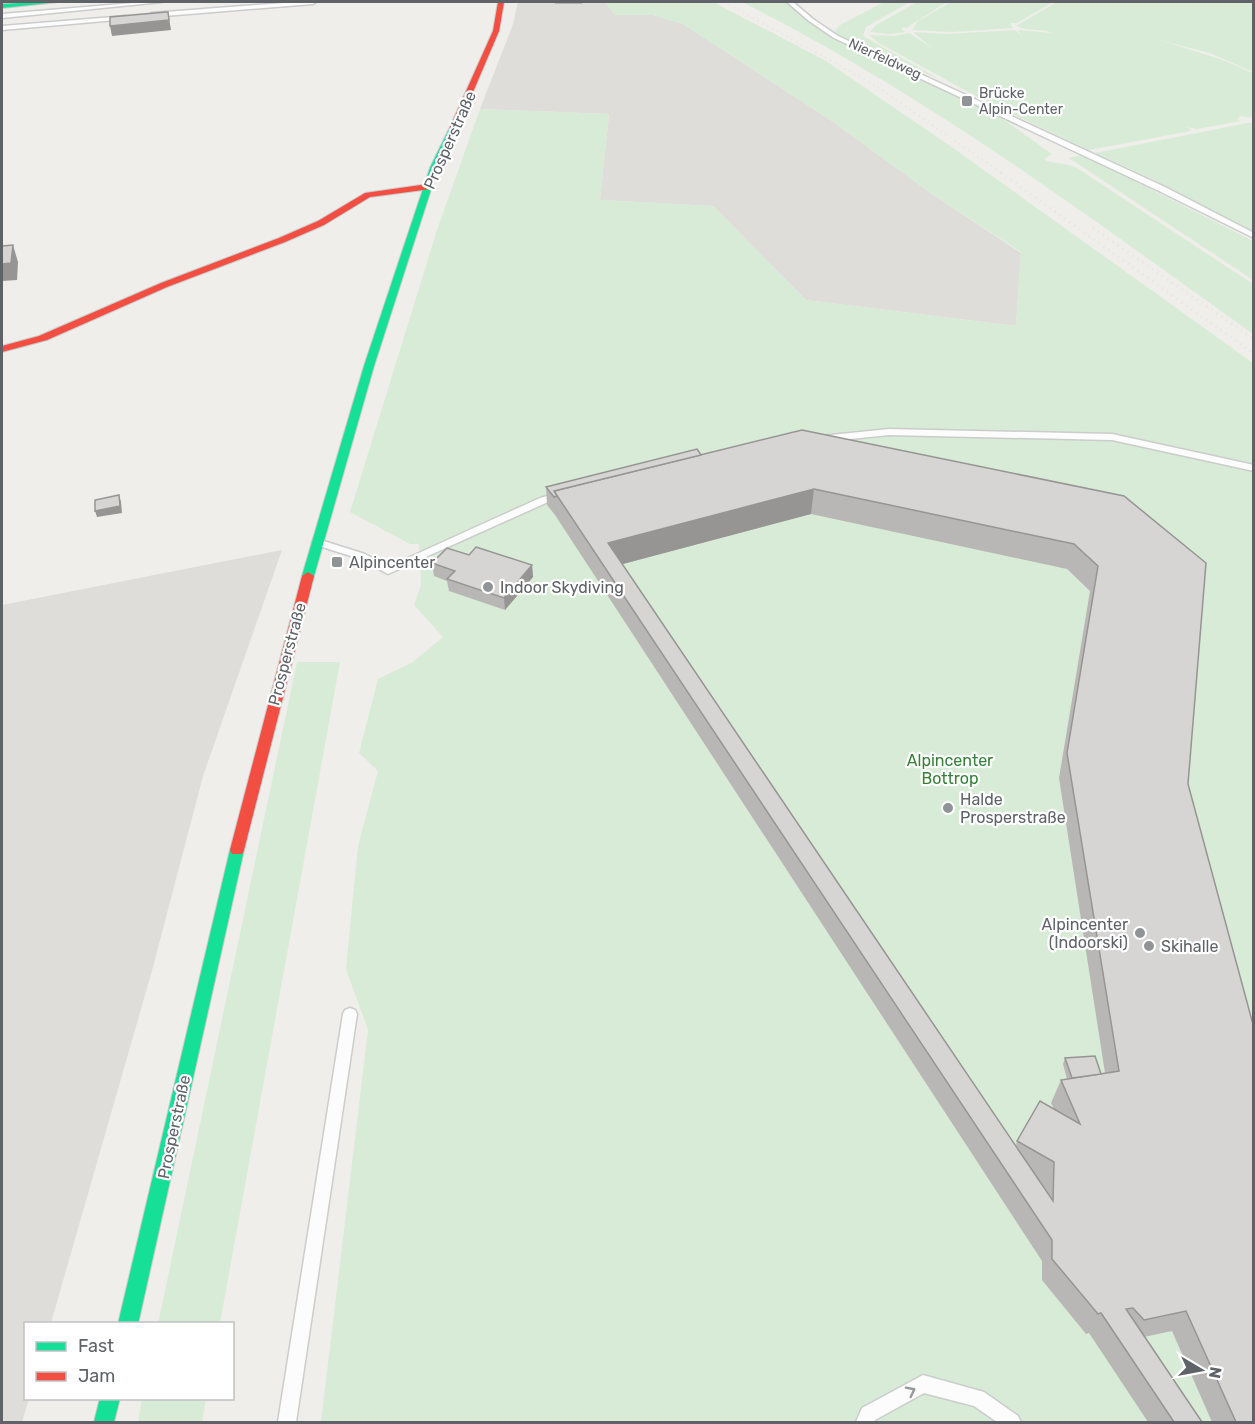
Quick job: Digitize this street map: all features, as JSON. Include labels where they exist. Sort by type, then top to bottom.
[{"type":"main road","points":[[2,6],[56,2]]},
{"type":"main road","name":"Prosperstraße","points":[[128,1322],[208,970],[257,768],[317,542],[372,356],[428,187],[496,31],[501,2]]},
{"type":"main road","points":[[2,349],[43,338],[164,285],[321,224],[368,195],[428,187]]},
{"type":"main road","points":[[104,1422],[110,1400]]},
{"type":"lane","points":[[2,16],[159,2]]},
{"type":"lane","points":[[140,16],[313,2]]},
{"type":"lane","points":[[361,2],[370,2]]},
{"type":"lane","name":"Nierfeldweg","points":[[790,2],[836,37],[988,106],[1162,189],[1254,236]]},
{"type":"lane","points":[[2,28],[128,17]]},
{"type":"lane","points":[[808,440],[889,432],[1112,436],[1254,468]]},
{"type":"lane","points":[[317,542],[361,556],[388,571],[544,500],[576,491]]},
{"type":"lane","points":[[287,1422],[350,1014]]},
{"type":"lane","points":[[865,1422],[868,1413],[923,1384],[978,1398],[1012,1422]]},
{"type":"shaded area","points":[[518,2],[605,2],[615,15],[653,15],[683,24],[832,121],[932,194],[1021,253],[1016,326],[806,300],[713,206],[600,200],[609,114],[480,109],[513,24]]},
{"type":"shaded area","points":[[282,550],[203,776],[153,967],[51,1322],[24,1322],[24,1400],[29,1400],[22,1422],[2,1422],[2,605]]},
{"type":"green space","name":"Alpincenter Bottrop","points":[[605,2],[713,2],[826,61],[953,148],[1253,363],[1253,1422],[321,1422],[368,1030],[346,969],[358,846],[378,771],[359,753],[378,679],[413,662],[443,637],[414,605],[421,585],[419,544],[410,544],[350,512],[437,230],[480,109],[609,114],[600,200],[713,206],[806,300],[1016,326],[1021,252],[932,194],[832,121],[683,24],[653,15],[615,15]]},
{"type":"green space","points":[[742,2],[786,2],[829,35],[878,61],[979,106],[1007,122],[1052,154],[1044,159],[1077,168],[1253,284],[1253,334],[1067,201],[940,116],[809,38]]},
{"type":"green space","points":[[884,2],[910,2],[866,27],[863,36],[941,80],[839,36],[835,31],[840,25]]},
{"type":"green space","points":[[917,2],[947,2],[906,28],[903,27],[902,30],[906,32],[888,34],[870,32],[876,25]]},
{"type":"green space","points":[[951,2],[1053,2],[1017,23],[1010,23],[1013,28],[953,32],[912,30],[918,21]]},
{"type":"green space","points":[[1057,2],[1253,2],[1253,72],[1210,53],[1159,40],[1220,59],[1253,73],[1253,118],[1240,116],[1237,119],[1241,121],[1197,129],[1187,127],[1191,131],[1089,150],[985,101],[879,43],[869,35],[895,36],[909,33],[932,48],[913,32],[948,34],[1015,30],[1022,36],[1018,30],[1052,33],[1016,26]]},
{"type":"green space","points":[[1253,122],[1253,232],[1146,176],[1095,153]]},
{"type":"green space","points":[[1083,155],[1253,241],[1253,280],[1069,158]]},
{"type":"green space","points":[[297,662],[340,662],[220,1322],[158,1322]]},
{"type":"green space","points":[[142,1400],[206,1400],[202,1422],[138,1422]]},
{"type":"building","points":[[168,12],[169,20],[110,26],[110,17]]},
{"type":"building","points":[[13,245],[11,263],[2,264],[2,246]]},
{"type":"building","name":"Skihalle","points":[[802,430],[1124,496],[1206,563],[1188,784],[1254,1028],[1254,1422],[1236,1422],[1186,1311],[1144,1320],[1133,1308],[1126,1309],[1202,1422],[1174,1422],[1101,1313],[1098,1314],[1052,1259],[1052,1240],[554,491]],"holes":[[[814,489],[1074,544],[1098,566],[1067,753],[1119,1071],[1061,1080],[1080,1124],[1040,1101],[1017,1141],[1054,1162],[1053,1201],[608,543]]]},
{"type":"building","points":[[697,449],[701,455],[554,491],[557,496],[554,497],[546,487]]},
{"type":"building","points":[[119,495],[120,506],[95,511],[95,500]]},
{"type":"building","name":"Indoor Skydiving","points":[[476,547],[532,565],[504,598],[447,579],[455,571],[432,563],[447,548],[469,555]]},
{"type":"building","points":[[1095,1056],[1101,1074],[1072,1078],[1065,1058]]},
{"type":"railway","points":[[724,2],[873,84],[1003,174]]},
{"type":"railway","points":[[1001,173],[1254,354]]},
{"type":"railway","points":[[1093,228],[1254,339]]},
{"type":"traffic: fast","points":[[2,6],[56,2]]},
{"type":"traffic: fast","points":[[308,576],[369,366],[434,168],[454,127]]},
{"type":"traffic: fast","points":[[128,1322],[237,850]]},
{"type":"traffic: fast","points":[[104,1422],[110,1400]]},
{"type":"traffic: jam","points":[[454,127],[496,31],[501,2]]},
{"type":"traffic: jam","points":[[2,349],[43,338],[164,285],[282,240],[321,223],[368,195],[428,187]]},
{"type":"traffic: jam","points":[[237,850],[308,576]]},
{"type":"place","name":"Brücke Alpin-Center","points":[[967,101]]},
{"type":"place","name":"Alpincenter","points":[[337,562]]},
{"type":"place","name":"Indoor Skydiving","points":[[488,587]]},
{"type":"place","name":"Halde Prosperstraße","points":[[948,808]]},
{"type":"place","name":"Alpincenter (Indoorski)","points":[[1140,933]]},
{"type":"place","name":"Skihalle","points":[[1149,946]]}]
